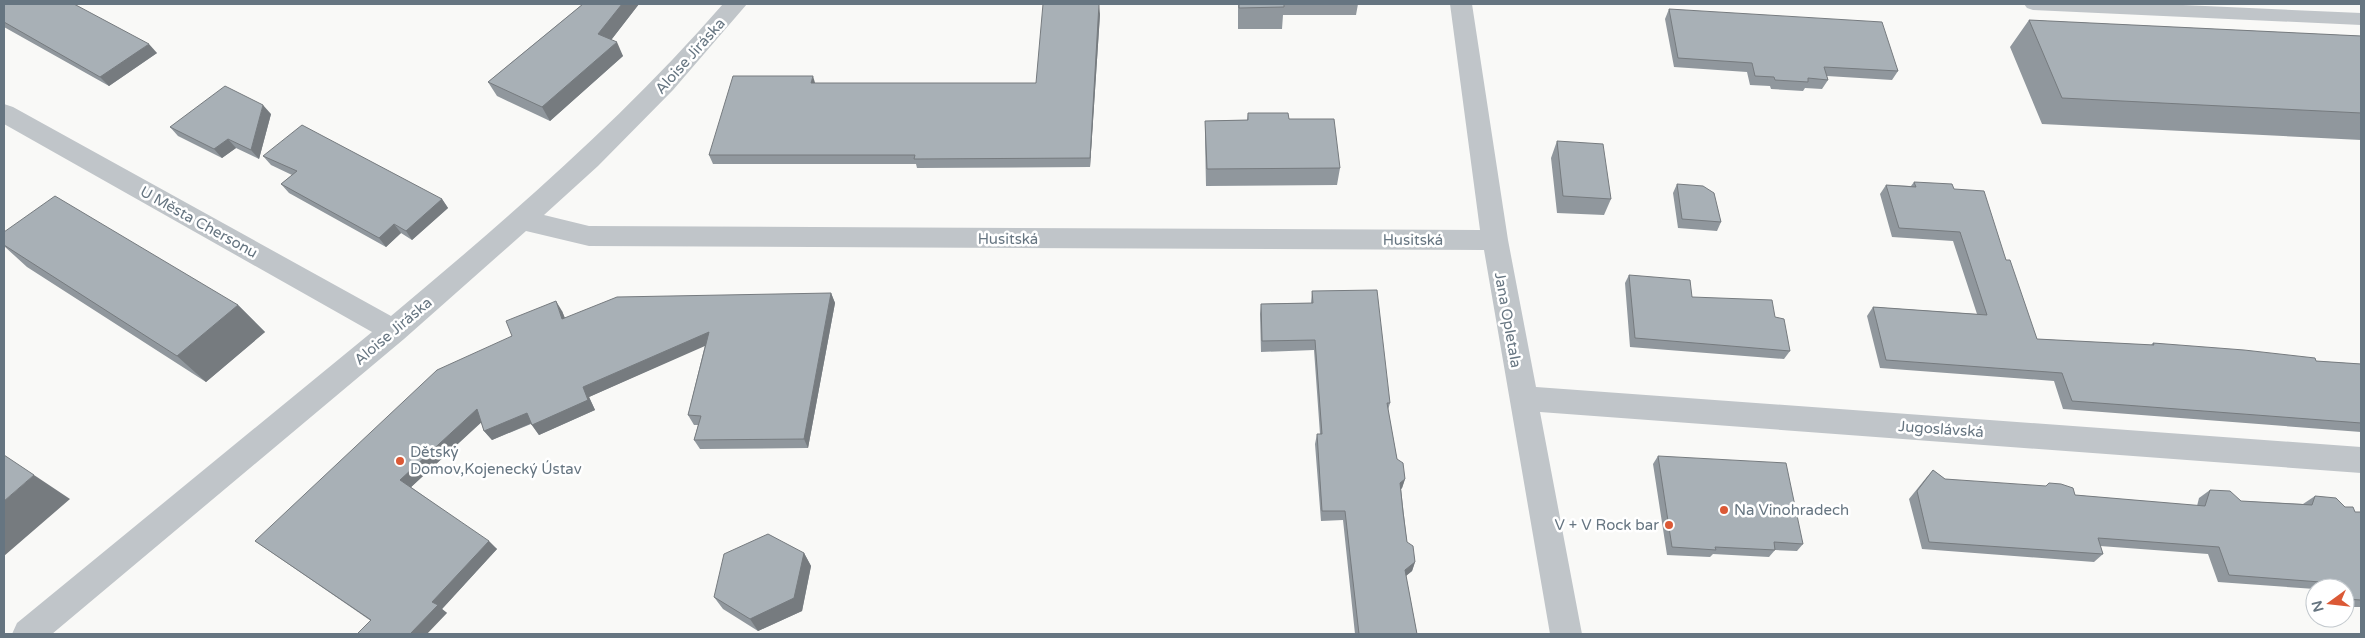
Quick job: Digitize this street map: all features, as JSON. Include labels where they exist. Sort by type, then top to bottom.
[{"type":"street","name":"Aloise Jiráska","points":[[28,634],[394,331],[523,220],[630,121],[736,4]]},
{"type":"street","name":"Jana Opletala","points":[[1461,4],[1495,240],[1566,634]]},
{"type":"street","name":"U Města Chersonu","points":[[4,113],[394,331]]},
{"type":"street","name":"Husitská","points":[[523,220],[589,236],[1495,240]]},
{"type":"street","name":"Jugoslávská","points":[[1522,398],[2361,460]]},
{"type":"lane","points":[[2033,4],[2311,10],[2361,19]]},
{"type":"building","points":[[4,4],[74,4],[149,44],[100,77],[4,22]]},
{"type":"building","points":[[583,4],[622,4],[598,34],[617,42],[542,107],[488,82]]},
{"type":"building","points":[[1043,4],[1099,4],[1090,158],[914,159],[915,155],[709,155],[733,76],[813,76],[811,83],[1036,83]]},
{"type":"building","points":[[1239,4],[1284,4],[1284,7],[1239,8]]},
{"type":"building","points":[[1669,9],[1882,22],[1898,71],[1824,67],[1828,80],[1808,78],[1808,82],[1775,80],[1774,77],[1755,76],[1752,63],[1678,58]]},
{"type":"building","points":[[2029,20],[2361,36],[2361,113],[2062,98]]},
{"type":"building","points":[[225,86],[263,105],[251,150],[228,139],[214,149],[170,127]]},
{"type":"building","points":[[1248,113],[1288,113],[1289,119],[1334,119],[1340,168],[1207,169],[1205,121],[1248,120]]},
{"type":"building","points":[[302,125],[442,199],[406,231],[394,224],[379,238],[281,184],[297,171],[263,156]]},
{"type":"building","points":[[1557,141],[1603,144],[1611,199],[1563,196]]},
{"type":"building","points":[[1914,182],[1952,184],[1954,189],[1984,191],[2006,260],[2010,260],[2037,339],[2154,345],[2153,343],[2244,350],[2315,358],[2316,361],[2361,364],[2361,423],[2072,401],[2062,373],[1886,360],[1873,307],[1987,315],[1960,232],[1899,228],[1886,185],[1916,187]]},
{"type":"building","points":[[1677,184],[1703,186],[1714,193],[1721,222],[1682,219]]},
{"type":"building","points":[[55,196],[238,305],[177,356],[4,245],[4,232]]},
{"type":"building","points":[[1629,275],[1690,280],[1692,297],[1772,300],[1775,317],[1784,319],[1790,351],[1635,338]]},
{"type":"building","points":[[1377,290],[1390,403],[1387,403],[1397,459],[1403,463],[1405,479],[1400,483],[1403,512],[1407,542],[1413,546],[1415,562],[1405,570],[1417,634],[1359,634],[1345,511],[1322,511],[1317,434],[1322,434],[1315,340],[1262,341],[1261,304],[1313,303],[1312,291]]},
{"type":"building","name":"Dětský Domov,Kojenecký Ústav","points":[[831,293],[804,439],[694,440],[701,416],[688,415],[709,332],[583,387],[588,400],[532,425],[527,413],[484,431],[477,409],[400,480],[489,541],[432,602],[438,605],[410,634],[357,634],[371,620],[255,541],[437,370],[512,336],[506,321],[556,301],[562,319],[617,297]]},
{"type":"building","points":[[4,455],[34,475],[4,501]]},
{"type":"building","name":"Na Vinohradech","points":[[1658,456],[1786,463],[1803,544],[1774,542],[1775,550],[1715,547],[1716,550],[1672,547]]},
{"type":"building","points":[[1933,470],[1945,479],[2046,486],[2049,483],[2061,484],[2073,488],[2075,495],[2205,506],[2210,490],[2230,491],[2241,501],[2312,505],[2315,496],[2336,498],[2345,507],[2353,507],[2355,512],[2361,512],[2361,600],[2355,600],[2355,578],[2305,578],[2305,581],[2229,575],[2219,547],[2098,538],[2103,554],[1929,542],[1917,491]]},
{"type":"building","points":[[768,534],[804,553],[794,598],[750,619],[714,597],[724,554]]},
{"type":"place","name":"Dětský Domov,Kojenecký Ústav","points":[[400,461]]},
{"type":"place","name":"Na Vinohradech","points":[[1724,510]]},
{"type":"place","name":"V + V Rock bar","points":[[1669,525]]}]
